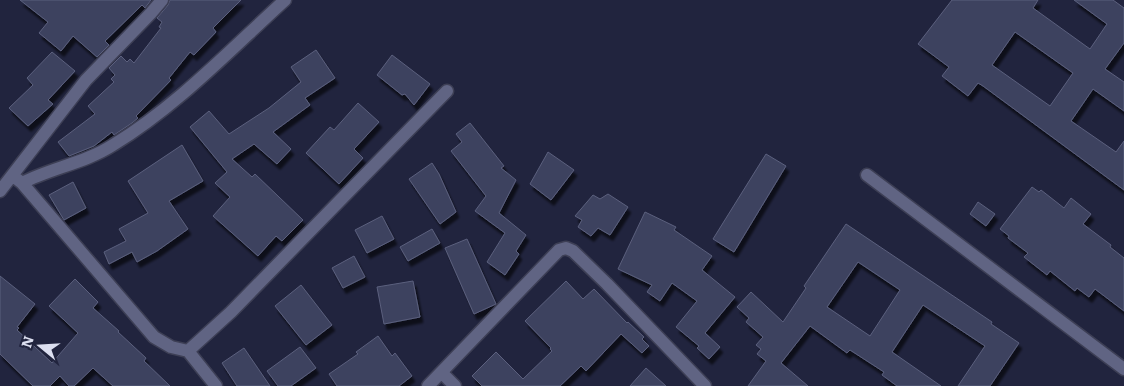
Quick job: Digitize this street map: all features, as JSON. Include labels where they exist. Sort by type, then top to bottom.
[{"type":"street","points":[[18,180],[86,80],[162,0]]},
{"type":"street","points":[[0,191],[18,180],[85,160],[120,140],[151,118],[197,80],[285,0]]},
{"type":"street","points":[[188,351],[231,312],[447,91]]},
{"type":"street","points":[[867,175],[1124,369]]},
{"type":"street","points":[[18,180],[154,337],[171,347],[188,351],[216,386]]},
{"type":"street","points":[[428,386],[559,250],[566,248],[573,251],[607,284],[705,386]]},
{"type":"street","points":[[442,373],[455,386]]},
{"type":"building","points":[[20,0],[151,0],[145,8],[142,5],[105,41],[109,45],[97,57],[73,36],[61,51],[39,33],[48,22]]},
{"type":"building","points":[[170,0],[241,0],[213,28],[216,32],[194,55],[190,52],[169,78],[171,80],[136,116],[138,118],[114,135],[112,132],[94,146],[69,156],[58,142],[95,114],[88,106],[114,82],[111,79],[115,75],[109,68],[121,56],[127,62],[130,59],[134,63],[161,28],[159,27],[162,22],[157,18]]},
{"type":"building","points":[[952,0],[1038,0],[1033,8],[1090,49],[1107,24],[1074,0],[1113,0],[1124,8],[1124,43],[1105,69],[1124,82],[1124,111],[1093,89],[1071,121],[1116,152],[1124,141],[1124,190],[983,86],[978,83],[968,96],[942,76],[949,67],[918,44]],"holes":[[[1015,32],[1073,73],[1050,106],[992,65]]]},
{"type":"building","points":[[316,50],[335,78],[305,98],[310,105],[273,132],[291,149],[277,164],[254,144],[232,159],[252,177],[255,174],[303,220],[282,241],[276,236],[258,256],[213,216],[230,197],[215,183],[227,172],[190,127],[209,111],[229,134],[269,108],[301,82],[291,67]]},
{"type":"building","points":[[52,52],[75,71],[48,100],[53,104],[28,126],[9,108],[33,85],[27,78]]},
{"type":"building","points":[[392,55],[430,84],[414,105],[405,94],[402,95],[377,75]]},
{"type":"building","points":[[358,103],[379,122],[354,149],[363,158],[339,184],[306,153],[330,127],[334,130]]},
{"type":"building","points":[[470,123],[504,166],[501,168],[516,180],[499,213],[526,235],[516,251],[519,254],[505,275],[487,262],[505,233],[475,211],[486,196],[451,151],[462,142],[456,134]]},
{"type":"building","points":[[182,145],[203,181],[169,201],[188,229],[157,251],[137,262],[132,252],[109,264],[104,252],[126,241],[119,229],[148,213],[128,181]]},
{"type":"building","points":[[548,152],[574,170],[551,200],[530,184]]},
{"type":"building","points":[[766,154],[786,166],[734,252],[713,239]]},
{"type":"building","points":[[432,163],[456,212],[440,224],[409,179]]},
{"type":"building","points":[[73,182],[86,208],[64,220],[49,195]]},
{"type":"building","points":[[1032,187],[1039,192],[1041,190],[1064,208],[1071,198],[1091,214],[1083,224],[1111,245],[1110,247],[1124,258],[1124,311],[1095,289],[1089,297],[1077,288],[1075,291],[1050,271],[1047,275],[1024,257],[1028,253],[1008,238],[1009,236],[1000,229]]},
{"type":"building","points":[[608,194],[628,207],[610,235],[598,228],[591,236],[578,227],[582,220],[575,216],[593,195],[600,199]]},
{"type":"building","points":[[978,202],[995,214],[986,226],[970,214]]},
{"type":"building","points":[[645,212],[676,227],[674,230],[712,256],[702,270],[735,297],[705,333],[720,347],[709,359],[697,348],[699,346],[676,327],[697,301],[672,283],[660,301],[647,292],[652,285],[618,269]]},
{"type":"building","points":[[382,216],[394,239],[367,253],[355,230]]},
{"type":"building","points":[[846,224],[992,322],[991,324],[1019,343],[990,386],[958,386],[985,346],[923,305],[892,352],[941,386],[897,386],[882,375],[884,372],[850,350],[847,353],[810,326],[781,363],[808,386],[748,386],[766,361],[757,354],[761,349],[756,345],[763,337],[746,322],[749,318],[737,307],[751,292],[783,322],[806,288],[804,286]],"holes":[[[858,262],[900,290],[870,336],[827,307]]]},
{"type":"building","points":[[432,229],[440,243],[408,261],[400,247]]},
{"type":"building","points":[[467,239],[496,304],[474,314],[445,248]]},
{"type":"building","points":[[354,256],[365,277],[343,288],[332,268]]},
{"type":"building","points":[[0,276],[35,304],[17,327],[19,328],[17,330],[52,363],[78,333],[49,306],[75,279],[98,302],[93,308],[146,358],[144,361],[170,386],[113,386],[93,368],[74,386],[69,386],[60,376],[50,386],[33,386],[0,354]]},
{"type":"building","points":[[413,281],[420,317],[384,324],[377,287]]},
{"type":"building","points":[[566,281],[583,299],[594,289],[627,323],[644,337],[642,339],[649,346],[642,353],[621,334],[586,371],[581,366],[560,386],[482,386],[472,376],[496,352],[523,379],[552,351],[525,321]]},
{"type":"building","points":[[301,285],[332,325],[306,345],[275,306]]},
{"type":"building","points":[[378,336],[392,356],[395,353],[412,376],[399,386],[337,386],[329,374],[358,354],[356,352]]},
{"type":"building","points":[[300,347],[316,368],[291,386],[278,386],[267,371]]},
{"type":"building","points":[[244,348],[270,386],[237,386],[222,363]]},
{"type":"building","points":[[646,368],[666,386],[630,386]]}]
